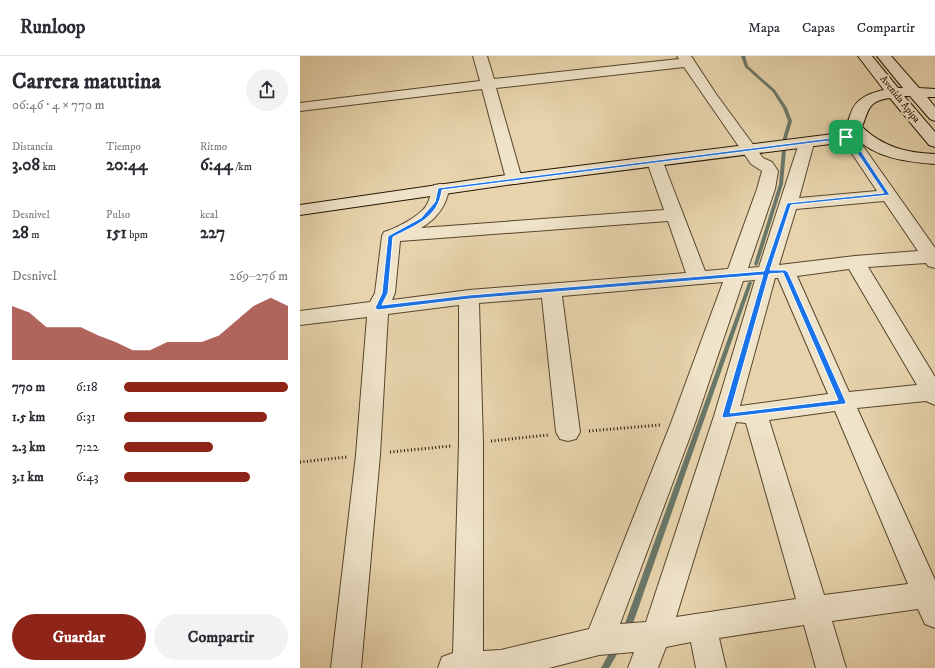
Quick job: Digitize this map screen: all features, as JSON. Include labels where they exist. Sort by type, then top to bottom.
[{"type":"street","points":[[480,56],[514,178]]},
{"type":"street","name":"Avenida Apipa","points":[[866,56],[894,94],[935,142]]},
{"type":"street","name":"Avenida Apipa","points":[[884,56],[935,116]]},
{"type":"street","points":[[300,107],[686,59],[710,96],[757,161],[766,166],[770,171],[766,188],[683,423],[599,641]]},
{"type":"street","points":[[933,258],[859,152],[850,132],[856,116],[863,105],[875,96],[915,92],[935,92]]},
{"type":"street","points":[[300,210],[514,178],[806,143],[850,132],[886,151],[910,158],[935,159]]},
{"type":"street","points":[[643,668],[656,635],[726,416],[776,272],[789,204],[806,143]]},
{"type":"street","points":[[655,162],[698,279]]},
{"type":"street","points":[[391,236],[423,220],[438,202],[440,189]]},
{"type":"street","points":[[789,204],[888,195]]},
{"type":"street","points":[[391,236],[674,215]]},
{"type":"street","points":[[346,668],[368,455],[378,308],[385,293],[391,236]]},
{"type":"street","points":[[300,318],[469,297],[776,272],[855,262],[933,258]]},
{"type":"street","points":[[726,416],[888,395],[934,393],[855,262]]},
{"type":"street","points":[[469,297],[471,443],[460,667],[501,665],[599,641],[656,635],[702,626],[816,610],[932,600],[842,402],[776,272]]},
{"type":"street","points":[[551,291],[568,432]]},
{"type":"street","points":[[755,413],[816,610],[819,632],[831,668]]},
{"type":"street","points":[[702,626],[712,668]]},
{"type":"waterway","points":[[743,56],[746,66],[774,91],[785,108],[790,121],[785,138],[781,184],[756,264]]},
{"type":"waterway","points":[[627,629],[750,283]]},
{"type":"waterway","points":[[605,668],[616,649]]},
{"type":"route","points":[[846,137],[514,178],[440,189],[438,202],[433,210],[423,220],[391,236],[385,293],[378,308],[469,297],[698,279],[767,272],[785,272],[842,402],[726,416],[767,272],[789,204],[888,195],[859,152],[846,137]]}]
